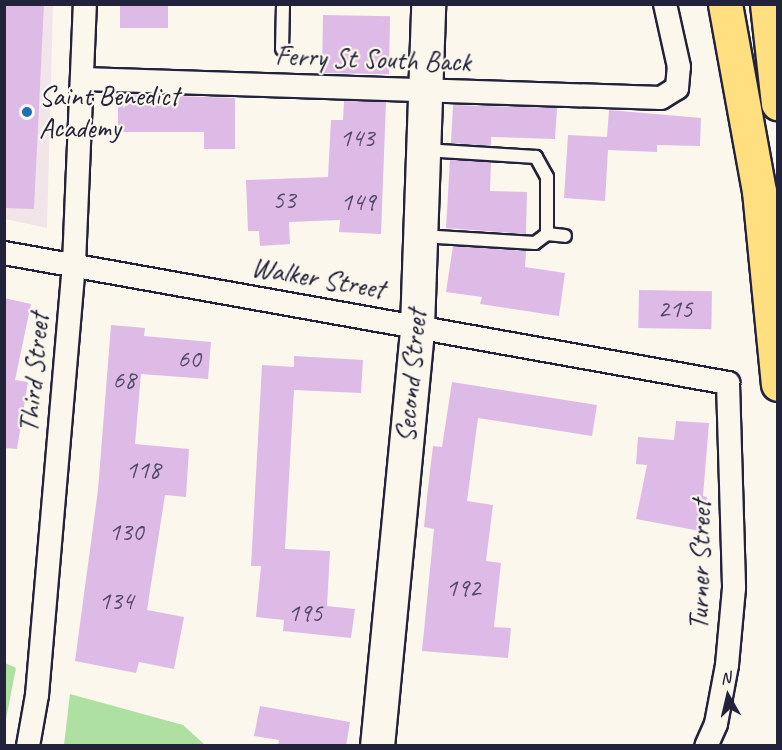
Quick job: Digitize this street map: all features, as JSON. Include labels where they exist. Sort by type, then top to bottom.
[{"type":"highway","points":[[725,4],[759,191],[777,384]]},
{"type":"highway","points":[[767,4],[777,103]]},
{"type":"main road","name":"Second Street","points":[[377,746],[417,327],[428,4]]},
{"type":"street","name":"Third Street","points":[[28,746],[37,695],[74,264],[85,4]]},
{"type":"street","name":"Ferry St South Back","points":[[82,79],[661,98],[677,88],[679,68],[665,4]]},
{"type":"street","name":"Walker Street","points":[[4,253],[728,383]]},
{"type":"street","name":"Turner Street","points":[[706,746],[716,724],[727,665],[734,588],[728,383]]},
{"type":"lane","points":[[282,48],[283,4]]},
{"type":"lane","points":[[422,150],[536,157],[547,177],[547,234]]},
{"type":"lane","points":[[420,236],[535,243],[547,234],[565,236]]},
{"type":"shaded area","name":"Saint Benedict Academy","points":[[4,5],[53,5],[47,228],[5,219]]},
{"type":"green space","points":[[5,663],[16,668],[5,724]]},
{"type":"green space","points":[[70,694],[183,725],[205,745],[64,745]]},
{"type":"building","name":"Saint Benedict Academy","points":[[4,4],[44,4],[34,209],[4,208]]},
{"type":"building","points":[[120,4],[168,4],[168,28],[120,28]]},
{"type":"building","points":[[323,15],[390,16],[389,74],[322,73]]},
{"type":"building","points":[[118,94],[235,98],[235,149],[204,149],[204,132],[118,132]]},
{"type":"building","points":[[344,101],[386,102],[381,234],[339,232],[340,220],[289,222],[290,244],[260,246],[259,231],[248,231],[246,180],[328,177],[331,120],[343,120]]},
{"type":"building","points":[[453,105],[557,108],[555,139],[491,137],[491,146],[451,143]]},
{"type":"building","points":[[609,110],[701,118],[700,146],[657,145],[657,152],[608,150],[605,201],[564,198],[568,135],[607,137]]},
{"type":"building","points":[[450,160],[491,162],[490,191],[527,192],[526,234],[446,228]]},
{"type":"building","points":[[453,246],[526,251],[525,267],[565,273],[559,316],[480,304],[482,297],[446,292]]},
{"type":"building","points":[[639,290],[712,291],[711,329],[638,328]]},
{"type":"building","points":[[4,298],[31,304],[15,380],[28,382],[17,449],[4,448]]},
{"type":"building","points":[[111,325],[145,328],[144,336],[211,342],[208,379],[141,374],[135,444],[189,449],[186,497],[165,495],[147,610],[184,617],[174,669],[139,662],[136,673],[75,661],[98,490]]},
{"type":"building","points":[[294,356],[363,360],[361,393],[294,390],[285,549],[330,551],[327,606],[355,609],[351,638],[283,631],[284,620],[256,617],[261,566],[251,566],[262,365],[294,367]]},
{"type":"building","points":[[452,382],[597,405],[592,436],[478,418],[467,501],[493,505],[486,561],[501,563],[494,627],[511,628],[508,658],[422,651],[434,529],[424,527],[428,488],[433,446],[442,447]]},
{"type":"building","points":[[676,421],[709,423],[703,496],[707,497],[700,531],[636,519],[647,465],[636,464],[638,437],[674,440]]},
{"type":"building","points":[[260,706],[350,722],[346,746],[278,746],[279,740],[254,736]]},
{"type":"place","name":"Saint Benedict Academy","points":[[27,112]]}]
